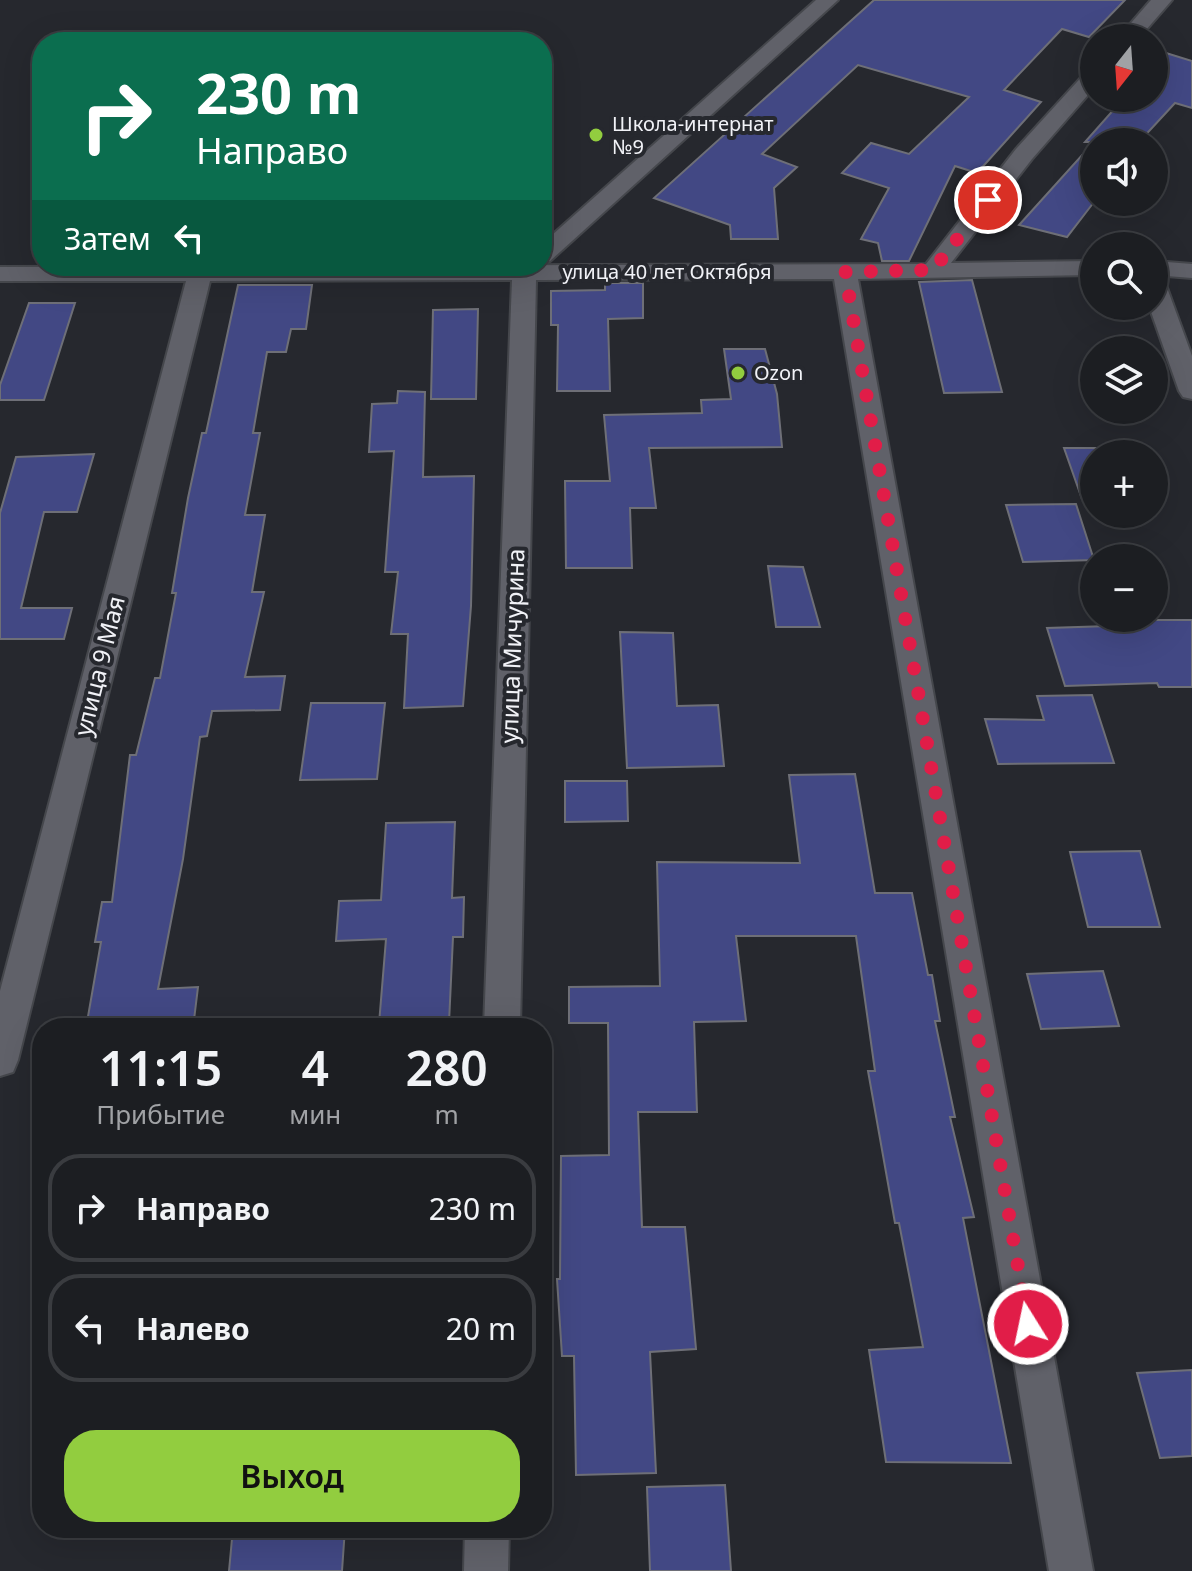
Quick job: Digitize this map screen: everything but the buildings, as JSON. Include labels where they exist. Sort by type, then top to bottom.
[{"type":"street","points":[[552,246],[828,0]]},
{"type":"street","points":[[1141,24],[1162,0]]},
{"type":"street","points":[[933,270],[1024,154],[1080,91]]},
{"type":"street","name":"улица 40 лет Октября","points":[[552,265],[845,272],[1080,268]]},
{"type":"street","points":[[1168,269],[1192,271]]},
{"type":"street","points":[[845,272],[1071,1571]]},
{"type":"street","name":"улица 40 лет Октября","points":[[0,274],[32,274]]},
{"type":"street","name":"улица 9 Мая","points":[[0,1060],[199,276]]},
{"type":"street","name":"улица Мичурина","points":[[502,1018],[532,276]]},
{"type":"street","points":[[1167,320],[1192,391]]},
{"type":"street","points":[[486,1571],[487,1538]]},
{"type":"place","name":"Школа-интернат №9","points":[[596,135]]},
{"type":"place","name":"Ozon","points":[[738,373]]},
{"type":"route","points":[[988,200],[933,270],[845,272],[1028,1324]]}]
